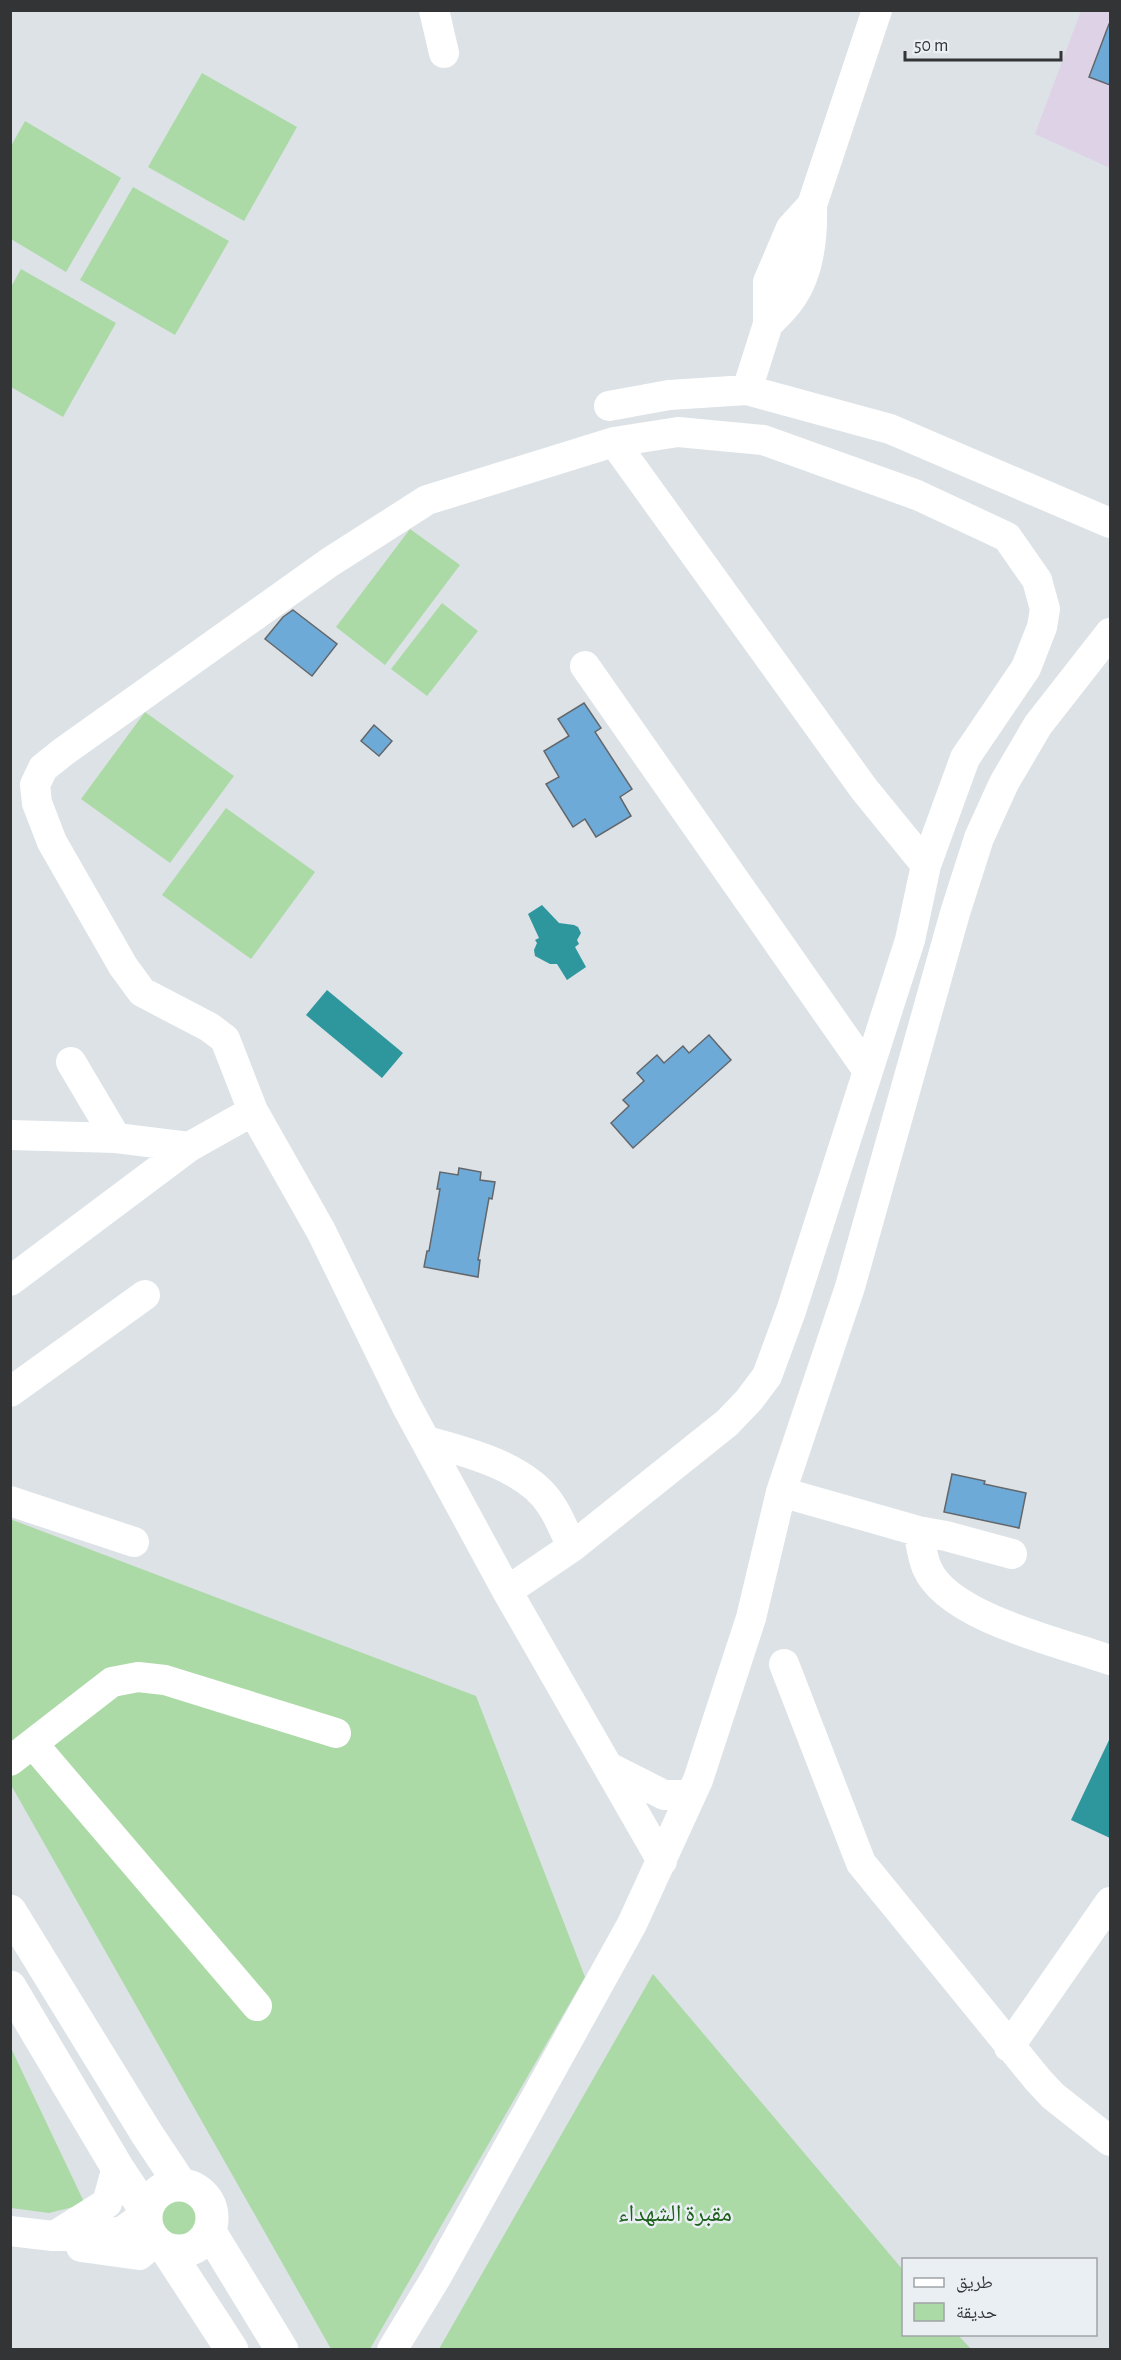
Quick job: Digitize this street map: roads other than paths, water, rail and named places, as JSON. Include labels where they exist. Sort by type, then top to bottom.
[{"type":"main road","points":[[10,1911],[147,2134],[181,2185]]},
{"type":"main road","points":[[10,1987],[153,2229],[232,2349]]},
{"type":"main road","points":[[181,2185],[196,2190],[208,2201],[213,2216],[210,2232],[200,2245],[184,2251],[153,2229],[153,2197],[166,2187],[181,2185]]},
{"type":"main road","points":[[210,2232],[282,2349]]},
{"type":"street","points":[[434,10],[444,53]]},
{"type":"street","points":[[747,390],[768,324],[768,282],[791,228],[812,205],[877,10]]},
{"type":"street","points":[[609,406],[669,395],[747,390],[890,429],[1110,523]]},
{"type":"street","points":[[507,1591],[572,1547],[727,1423],[749,1400],[766,1376],[791,1311],[910,940],[926,865],[965,758],[1026,668],[1042,627],[1045,609],[1037,580],[1007,537],[917,495],[763,440],[678,432],[614,442],[427,500],[330,562],[43,768],[35,785],[37,803],[52,842],[123,966],[142,992],[209,1027],[225,1039],[253,1111],[321,1231],[406,1405],[507,1591],[662,1861]]},
{"type":"street","points":[[614,442],[864,789],[926,865]]},
{"type":"street","points":[[392,2349],[437,2276],[632,1924],[691,1796],[752,1618],[781,1492],[850,1287],[955,913],[980,838],[1004,783],[1038,725],[1110,633]]},
{"type":"street","points":[[585,666],[868,1071]]},
{"type":"street","points":[[71,1062],[117,1138]]},
{"type":"street","points":[[10,1281],[189,1147],[253,1111]]},
{"type":"street","points":[[10,1135],[117,1138],[189,1147]]},
{"type":"street","points":[[10,1392],[145,1295]]},
{"type":"street","points":[[426,1441],[490,1461],[519,1476],[539,1490],[551,1505],[572,1547]]},
{"type":"street","points":[[781,1492],[918,1531],[1012,1554]]},
{"type":"street","points":[[10,1501],[134,1542]]},
{"type":"street","points":[[918,1531],[927,1569],[939,1585],[956,1600],[983,1615],[1032,1635],[1110,1660]]},
{"type":"street","points":[[784,1664],[861,1863],[1009,2047],[1053,2096],[1110,2141]]},
{"type":"street","points":[[257,2006],[22,1753],[112,1682],[138,1677],[165,1680],[336,1733]]},
{"type":"street","points":[[609,1767],[664,1795],[691,1796]]},
{"type":"street","points":[[1009,2047],[1110,1902]]},
{"type":"street","points":[[53,2236],[107,2204],[117,2167]]},
{"type":"street","points":[[10,2231],[53,2236],[85,2236],[153,2229]]},
{"type":"water","points":[[542,905],[559,923],[574,925],[581,933],[577,940],[579,944],[575,947],[586,967],[567,980],[557,964],[550,964],[535,956],[534,950],[537,943],[535,940],[539,938],[528,914]]},
{"type":"water","points":[[327,990],[403,1053],[382,1078],[306,1015]]},
{"type":"water","points":[[1110,1738],[1110,1838],[1071,1820]]},
{"type":"park label","name":"مقبرة الشهداء","points":[[675,2213]]}]
